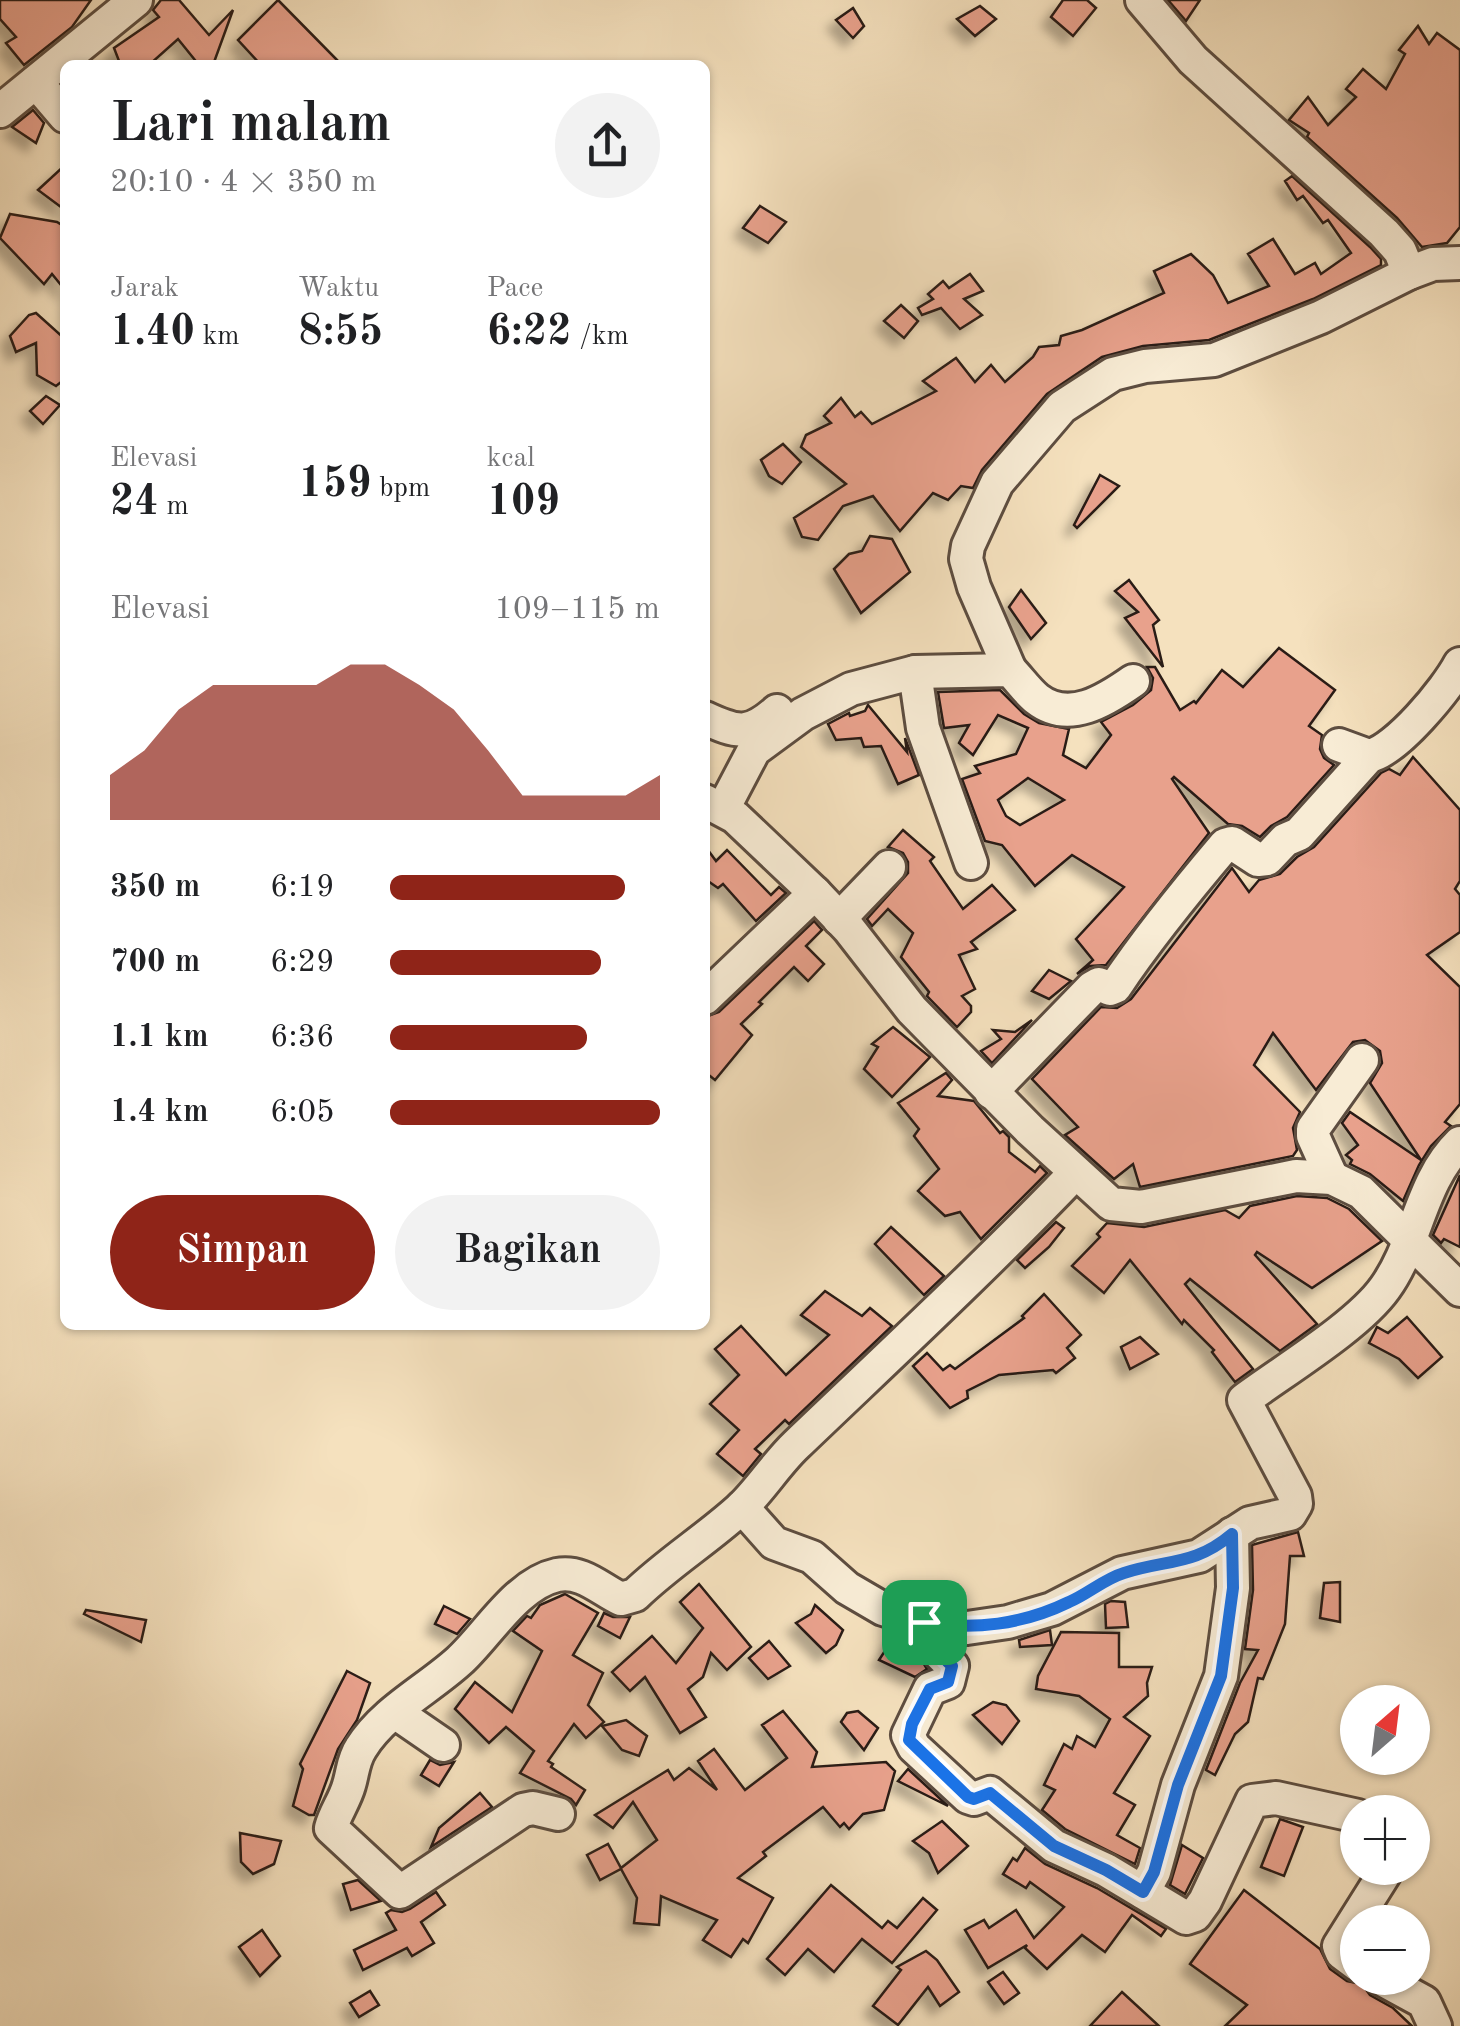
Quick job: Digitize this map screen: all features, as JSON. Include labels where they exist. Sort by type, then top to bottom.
[{"type":"street","points":[[60,114],[13,91],[136,0]]},
{"type":"street","points":[[1142,0],[1193,60],[1384,233],[1400,250],[1409,274]]},
{"type":"street","points":[[1133,681],[1100,703],[1064,708],[1037,698],[1010,670],[966,559],[996,483],[1062,407],[1114,374],[1145,366],[1214,360],[1350,304],[1433,264],[1460,263]]},
{"type":"street","points":[[991,1092],[1092,988],[1099,984],[1110,989],[1116,987],[1168,910],[1194,885],[1225,845],[1232,843],[1258,860],[1267,859],[1285,840],[1304,830],[1354,750],[1383,751],[1427,710],[1460,664]]},
{"type":"street","points":[[1010,670],[915,672],[866,683],[804,714],[754,750],[714,805],[815,893],[912,1010],[991,1092],[1110,1204],[1128,1208],[1296,1176],[1332,1178],[1362,1192],[1460,1290]]},
{"type":"street","points":[[710,720],[738,731],[750,731],[789,701],[851,672]]},
{"type":"street","points":[[915,672],[923,728],[971,863]]},
{"type":"street","points":[[839,919],[889,866]]},
{"type":"street","points":[[710,993],[815,893]]},
{"type":"street","points":[[1332,1178],[1313,1128],[1362,1060]]},
{"type":"street","points":[[742,1506],[774,1543],[812,1557],[847,1588],[883,1610],[924,1622],[967,1628],[1008,1622],[1071,1602],[1122,1574],[1208,1552],[1258,1520],[1290,1514],[1296,1504],[1295,1496],[1244,1400],[1351,1321],[1380,1294],[1411,1238],[1434,1177],[1460,1143]]},
{"type":"street","points":[[558,1814],[533,1808],[522,1810],[406,1891],[397,1891],[331,1828],[361,1748],[395,1712],[462,1658],[507,1607],[548,1578],[559,1575],[578,1576],[627,1600],[742,1506],[793,1448],[988,1263],[1075,1173]]},
{"type":"street","points":[[1143,1892],[1154,1872],[1178,1785],[1221,1676],[1233,1588],[1232,1534]]},
{"type":"street","points":[[924,1622],[936,1650],[953,1672],[948,1682],[933,1687],[926,1697],[908,1735],[914,1748],[968,1797],[974,1799],[990,1793],[1054,1846],[1106,1870],[1186,1918],[1195,1915],[1252,1801],[1276,1798],[1340,1812]]},
{"type":"street","points":[[395,1712],[444,1744]]},
{"type":"street","points":[[1411,1995],[1424,2002],[1435,2026]]},
{"type":"building","points":[[0,0],[91,0],[72,27],[24,65],[6,43],[16,37],[0,19]]},
{"type":"building","points":[[161,0],[179,0],[209,35],[233,10],[215,60],[195,60],[178,39],[155,60],[119,60],[114,48],[159,17],[153,10]]},
{"type":"building","points":[[278,0],[337,60],[256,60],[238,40]]},
{"type":"building","points":[[1063,0],[1087,0],[1096,8],[1073,36],[1051,17]]},
{"type":"building","points":[[1168,0],[1200,0],[1186,21]]},
{"type":"building","points":[[980,6],[996,19],[975,36],[957,19]]},
{"type":"building","points":[[853,8],[864,26],[853,38],[836,20]]},
{"type":"building","points":[[1418,26],[1429,44],[1437,33],[1460,50],[1460,227],[1447,243],[1422,247],[1397,218],[1307,137],[1309,133],[1289,120],[1308,97],[1328,125],[1356,97],[1346,89],[1363,69],[1386,89],[1405,54],[1399,50]]},
{"type":"building","points":[[33,110],[44,123],[36,143],[12,127]]},
{"type":"building","points":[[60,170],[60,206],[38,190]]},
{"type":"building","points":[[1292,176],[1370,247],[1381,259],[1381,265],[1313,299],[1209,340],[1143,346],[1102,357],[1047,394],[982,470],[973,488],[961,486],[948,500],[933,493],[900,531],[873,496],[843,506],[818,540],[802,537],[794,518],[846,484],[801,447],[806,435],[831,423],[824,416],[841,398],[855,417],[861,412],[872,424],[936,391],[923,381],[956,358],[975,382],[991,365],[1005,382],[1039,347],[1059,345],[1061,336],[1164,293],[1154,271],[1191,254],[1213,275],[1228,303],[1269,286],[1248,254],[1273,239],[1295,274],[1315,263],[1321,274],[1351,253],[1328,220],[1323,223],[1303,196],[1297,200],[1285,181]]},
{"type":"building","points":[[760,206],[786,222],[768,243],[743,228]]},
{"type":"building","points":[[10,214],[60,224],[60,284],[52,274],[44,284],[0,238]]},
{"type":"building","points":[[970,274],[983,291],[964,299],[982,315],[960,329],[941,308],[922,315],[918,308],[933,299],[928,294],[943,281],[949,288]]},
{"type":"building","points":[[901,305],[918,321],[904,338],[884,321]]},
{"type":"building","points":[[36,313],[60,335],[60,383],[56,386],[37,375],[36,343],[16,352],[10,336],[29,315]]},
{"type":"building","points":[[46,396],[60,405],[43,424],[30,411]]},
{"type":"building","points":[[783,444],[801,462],[782,484],[769,476],[761,460]]},
{"type":"building","points":[[1100,475],[1119,486],[1077,528],[1074,525]]},
{"type":"building","points":[[870,536],[892,539],[910,572],[861,613],[834,569],[849,554],[862,551]]},
{"type":"building","points":[[1129,580],[1159,620],[1153,625],[1163,667],[1125,618],[1138,612],[1115,591]]},
{"type":"building","points":[[1021,590],[1046,623],[1031,639],[1009,607]]},
{"type":"building","points":[[1279,648],[1335,690],[1309,726],[1322,735],[1320,749],[1334,765],[1287,817],[1260,837],[1242,826],[1228,824],[1174,777],[1209,833],[1106,965],[1090,966],[1077,974],[1093,960],[1076,939],[1124,887],[1072,855],[1035,886],[1002,845],[985,841],[962,779],[980,773],[975,766],[1016,754],[1028,728],[998,715],[973,755],[959,743],[969,725],[944,728],[938,692],[1000,690],[1039,723],[1069,729],[1063,755],[1086,768],[1111,735],[1101,722],[1151,690],[1153,678],[1147,667],[1155,667],[1180,710],[1196,703],[1222,670],[1243,687]],"holes":[[[1028,778],[1064,800],[1020,825],[1006,816],[998,800]]]},
{"type":"building","points":[[868,705],[907,752],[905,738],[919,775],[898,784],[881,746],[864,747],[861,738],[836,740],[828,724],[849,713],[850,716],[865,711]]},
{"type":"building","points":[[1413,757],[1460,810],[1460,881],[1455,889],[1460,895],[1460,932],[1427,955],[1460,987],[1460,1104],[1445,1122],[1451,1126],[1419,1165],[1403,1201],[1370,1174],[1350,1164],[1352,1160],[1346,1155],[1358,1145],[1342,1123],[1350,1112],[1421,1160],[1370,1083],[1382,1063],[1380,1051],[1365,1040],[1353,1042],[1316,1090],[1273,1033],[1254,1065],[1300,1112],[1293,1128],[1297,1150],[1293,1156],[1140,1187],[1133,1164],[1114,1179],[1065,1135],[1078,1127],[1032,1079],[1101,1007],[1117,1008],[1131,999],[1232,868],[1249,892],[1259,880],[1280,874],[1314,847],[1381,773],[1389,769],[1400,775]]},
{"type":"building","points":[[903,830],[934,857],[930,861],[963,909],[992,885],[1015,910],[971,942],[977,949],[959,955],[975,989],[962,996],[971,1012],[957,1027],[927,996],[929,992],[901,957],[913,933],[888,909],[872,926],[867,919],[908,873],[903,853],[888,847]]},
{"type":"building","points":[[727,850],[771,895],[779,887],[786,893],[756,921],[723,884],[718,888],[710,882],[710,853],[716,861]]},
{"type":"building","points":[[814,921],[822,930],[806,946],[824,964],[808,981],[794,967],[759,1002],[762,1004],[741,1024],[752,1035],[715,1080],[710,1076],[710,1015],[719,1012]]},
{"type":"building","points":[[1049,970],[1071,981],[1049,999],[1032,991]]},
{"type":"building","points":[[1032,1020],[992,1063],[981,1051],[1001,1039],[993,1030],[1015,1032]]},
{"type":"building","points":[[893,1027],[930,1057],[892,1097],[864,1069],[878,1047],[872,1044]]},
{"type":"building","points":[[946,1073],[952,1080],[938,1096],[974,1101],[1000,1133],[1003,1131],[1009,1137],[1009,1152],[1035,1172],[1040,1166],[1047,1173],[981,1239],[960,1212],[945,1216],[918,1191],[939,1169],[914,1136],[919,1129],[898,1103]]},
{"type":"building","points":[[1460,1175],[1460,1247],[1444,1239],[1441,1243],[1433,1235]]},
{"type":"building","points":[[1297,1196],[1327,1198],[1349,1209],[1382,1241],[1312,1288],[1257,1252],[1255,1255],[1317,1324],[1280,1351],[1190,1279],[1185,1284],[1253,1369],[1235,1382],[1214,1350],[1184,1320],[1182,1324],[1130,1260],[1104,1293],[1072,1266],[1100,1237],[1097,1234],[1107,1223],[1144,1227],[1225,1210],[1239,1218],[1250,1206]]},
{"type":"building","points":[[1056,1222],[1064,1228],[1025,1268],[1017,1260]]},
{"type":"building","points":[[891,1227],[944,1276],[924,1295],[875,1244]]},
{"type":"building","points":[[825,1291],[862,1316],[870,1308],[892,1326],[789,1424],[785,1420],[755,1449],[761,1454],[743,1476],[717,1454],[739,1430],[710,1404],[739,1375],[715,1349],[741,1326],[786,1375],[829,1335],[801,1315]]},
{"type":"building","points":[[1044,1294],[1081,1335],[1067,1348],[1075,1358],[1056,1373],[1053,1370],[999,1375],[967,1391],[968,1398],[950,1408],[913,1366],[927,1353],[943,1370],[950,1365],[955,1369],[1024,1318]]},
{"type":"building","points":[[1407,1317],[1442,1357],[1418,1378],[1399,1359],[1369,1343],[1377,1327],[1388,1333]]},
{"type":"building","points":[[1140,1337],[1158,1354],[1130,1369],[1121,1347]]},
{"type":"building","points":[[1298,1532],[1304,1556],[1290,1556],[1285,1624],[1263,1679],[1258,1678],[1248,1722],[1235,1734],[1215,1775],[1206,1770],[1240,1683],[1258,1650],[1245,1649],[1253,1590],[1252,1545]]},
{"type":"building","points":[[1340,1582],[1340,1622],[1320,1618],[1324,1583]]},
{"type":"building","points":[[699,1584],[751,1647],[727,1670],[711,1653],[703,1677],[688,1689],[706,1717],[680,1733],[645,1677],[630,1691],[612,1672],[652,1636],[676,1663],[703,1628],[680,1602]]},
{"type":"building","points":[[565,1594],[598,1613],[573,1655],[603,1673],[588,1705],[604,1722],[586,1738],[574,1724],[548,1761],[585,1790],[576,1805],[520,1773],[534,1751],[506,1727],[489,1743],[455,1709],[475,1682],[512,1712],[542,1651],[513,1631],[527,1616],[531,1618],[540,1605]]},
{"type":"building","points":[[1125,1602],[1128,1627],[1106,1628],[1105,1604]]},
{"type":"building","points":[[815,1605],[843,1630],[836,1645],[826,1653],[796,1623],[811,1614]]},
{"type":"building","points":[[444,1606],[470,1619],[457,1634],[435,1624]]},
{"type":"building","points":[[86,1610],[146,1620],[141,1642],[84,1614]]},
{"type":"building","points":[[604,1613],[630,1617],[620,1638],[598,1626]]},
{"type":"building","points":[[1050,1630],[1052,1645],[1020,1647],[1019,1640]]},
{"type":"building","points":[[1061,1632],[1119,1633],[1119,1667],[1152,1667],[1148,1696],[1124,1717],[1150,1736],[1114,1793],[1135,1805],[1117,1835],[1140,1848],[1135,1864],[1065,1829],[1042,1810],[1055,1790],[1044,1785],[1064,1744],[1072,1749],[1077,1736],[1095,1747],[1110,1719],[1079,1696],[1036,1689],[1038,1676]]},
{"type":"building","points":[[894,1637],[911,1642],[927,1669],[915,1677],[879,1660]]},
{"type":"building","points":[[769,1641],[790,1666],[768,1679],[749,1658]]},
{"type":"building","points":[[347,1671],[370,1683],[357,1720],[338,1749],[314,1815],[309,1815],[293,1806],[303,1769],[300,1764]]},
{"type":"building","points":[[993,1702],[1006,1705],[1019,1721],[1002,1744],[973,1715]]},
{"type":"building","points":[[783,1711],[817,1752],[812,1767],[886,1762],[895,1771],[884,1810],[863,1814],[849,1829],[844,1823],[840,1827],[823,1807],[763,1852],[766,1856],[738,1878],[773,1898],[748,1943],[743,1939],[731,1957],[703,1940],[717,1920],[661,1896],[659,1925],[634,1923],[637,1898],[621,1869],[600,1880],[587,1855],[608,1844],[621,1868],[657,1840],[633,1802],[613,1828],[595,1815],[668,1770],[674,1780],[689,1768],[717,1790],[698,1761],[714,1749],[745,1790],[787,1758],[762,1725]]},
{"type":"building","points":[[858,1711],[878,1728],[864,1750],[841,1722],[847,1713]]},
{"type":"building","points":[[626,1720],[647,1736],[639,1756],[622,1750],[602,1726]]},
{"type":"building","points":[[430,1760],[440,1765],[454,1762],[439,1786],[421,1775]]},
{"type":"building","points":[[908,1769],[948,1806],[898,1781]]},
{"type":"building","points":[[480,1793],[492,1807],[431,1847],[439,1828]]},
{"type":"building","points":[[1280,1819],[1303,1827],[1284,1876],[1261,1867]]},
{"type":"building","points":[[942,1821],[968,1846],[938,1873],[929,1853],[913,1841]]},
{"type":"building","points":[[240,1833],[281,1841],[274,1864],[253,1874],[241,1862]]},
{"type":"building","points":[[1182,1845],[1203,1858],[1185,1894],[1170,1885]]},
{"type":"building","points":[[1025,1848],[1045,1864],[1097,1888],[1166,1929],[1161,1936],[1132,1915],[1105,1952],[1082,1935],[1047,1969],[1025,1948],[1027,1945],[988,1968],[965,1930],[984,1920],[989,1928],[1016,1910],[1034,1938],[1064,1907],[1030,1882],[1026,1888],[1003,1874]]},
{"type":"building","points":[[358,1880],[381,1901],[351,1910],[343,1884]]},
{"type":"building","points":[[831,1885],[882,1928],[888,1921],[897,1928],[923,1898],[937,1910],[892,1963],[862,1939],[834,1972],[808,1949],[785,1975],[767,1959]]},
{"type":"building","points":[[1244,1890],[1320,1949],[1330,1969],[1340,1976],[1340,1995],[1370,1995],[1393,2008],[1412,2026],[1225,2026],[1247,2005],[1190,1964]]},
{"type":"building","points":[[436,1892],[445,1905],[421,1922],[434,1943],[412,1956],[407,1948],[363,1970],[354,1950],[396,1930],[386,1913],[410,1909]]},
{"type":"building","points":[[262,1930],[280,1956],[260,1976],[239,1947]]},
{"type":"building","points":[[926,1951],[959,1992],[940,2006],[928,1987],[898,2025],[873,2006],[901,1970],[897,1967]]},
{"type":"building","points":[[1003,1972],[1019,1993],[1004,2004],[988,1982]]},
{"type":"building","points":[[370,1991],[379,2005],[359,2017],[350,2003]]},
{"type":"building","points":[[1122,1992],[1159,2026],[1090,2026]]},
{"type":"route","points":[[1232,1534],[1233,1588],[1221,1676],[1178,1785],[1154,1872],[1143,1892],[1054,1846],[990,1793],[974,1799],[968,1797],[914,1748],[908,1735],[912,1724],[930,1689],[944,1686],[953,1672],[936,1650],[924,1622],[967,1628],[1008,1622],[1071,1602],[1122,1574],[1199,1556],[1232,1534]]}]
